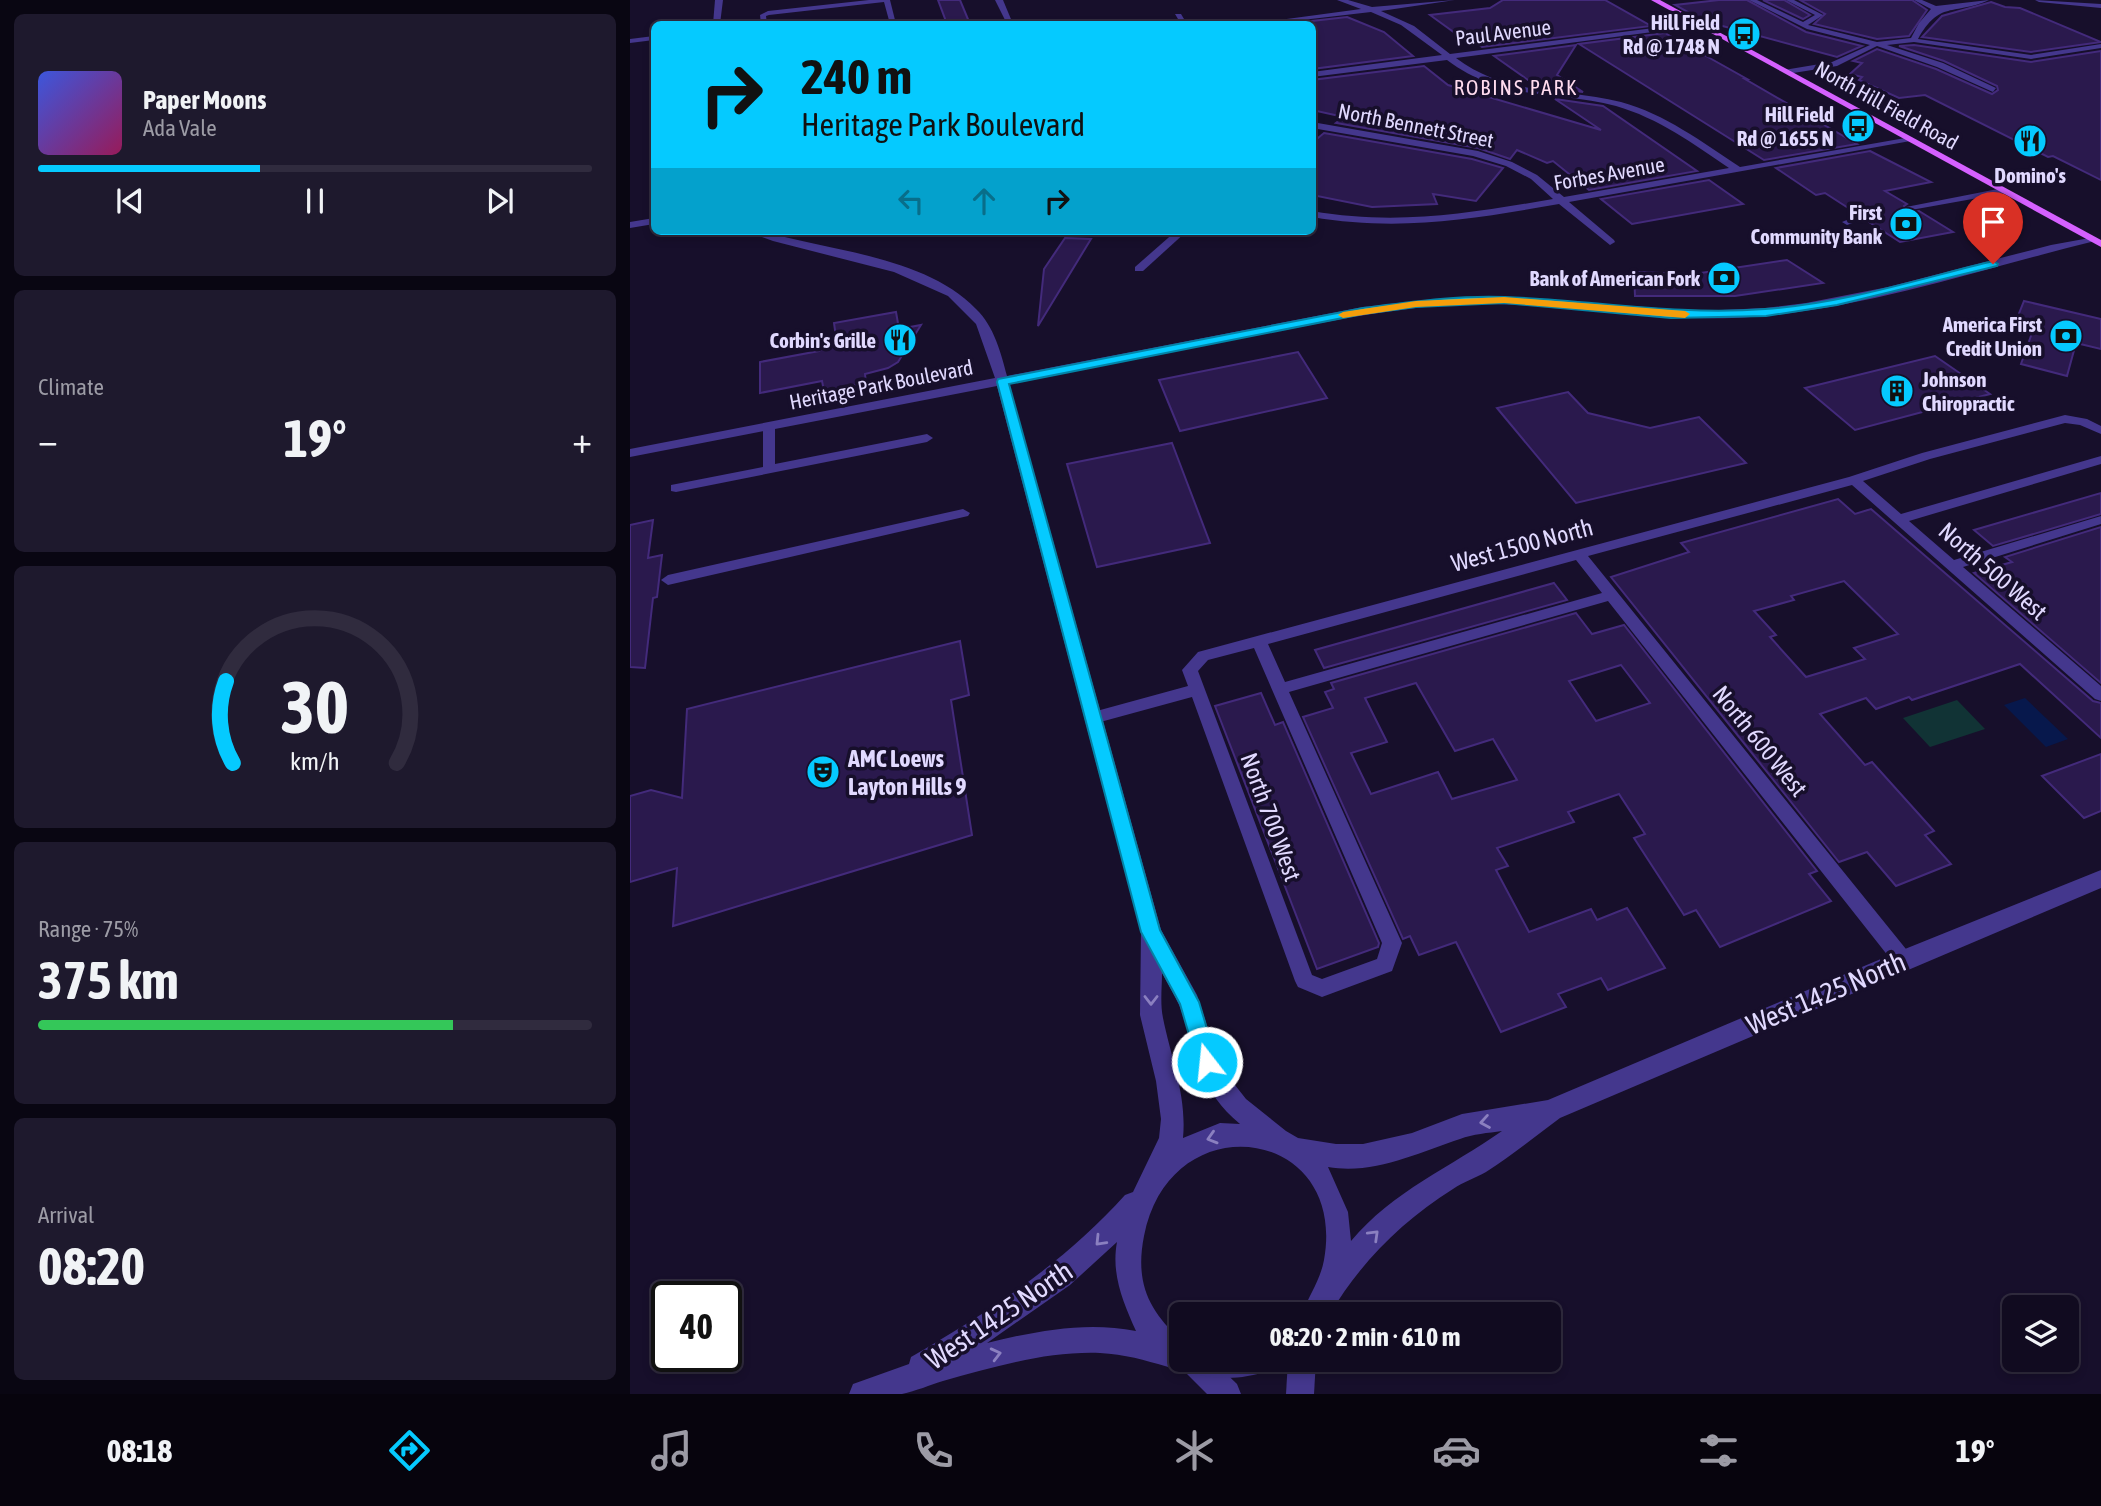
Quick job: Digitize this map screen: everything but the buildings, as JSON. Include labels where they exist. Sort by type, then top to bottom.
[{"type":"main road","name":"North Hill Field Road","points":[[1655,0],[2003,191],[2098,240]]},
{"type":"street","points":[[717,21],[719,0]]},
{"type":"street","points":[[999,0],[1009,21]]},
{"type":"street","points":[[1342,0],[1409,26],[1475,75],[1492,82],[1603,101],[1647,112],[1675,126],[1738,170]]},
{"type":"street","points":[[1281,21],[1451,0]]},
{"type":"street","points":[[2039,0],[2101,6]]},
{"type":"street","points":[[1178,16],[1182,21]]},
{"type":"street","name":"Paul Avenue","points":[[1316,74],[1698,24]]},
{"type":"street","name":"North Bennett Street","points":[[1316,126],[1509,163],[1534,177],[1610,242]]},
{"type":"street","name":"Forbes Avenue","points":[[1316,215],[1346,221],[1401,224],[1454,219],[1911,140]]},
{"type":"street","points":[[766,235],[896,270],[947,292],[973,312],[986,331],[1151,932],[1189,1002],[1211,1072],[1238,1107],[1318,1174],[1334,1207],[1338,1246],[1322,1302]]},
{"type":"street","points":[[1139,268],[1177,235]]},
{"type":"street","name":"Heritage Park Boulevard","points":[[630,453],[1363,311],[1416,304],[1504,300],[1671,314],[1766,312],[1837,301],[2098,240]]},
{"type":"street","name":"West 1425 North","points":[[1323,1302],[1371,1237],[1411,1202],[1447,1178],[1476,1164],[1552,1110],[1903,960],[2101,879]]},
{"type":"street","points":[[1151,932],[1151,1015],[1168,1081],[1173,1119],[1171,1138],[1136,1209],[1130,1232],[1130,1284],[1143,1319],[1158,1339],[1169,1347]]},
{"type":"street","name":"West 1425 North","points":[[863,1394],[906,1376],[1000,1320],[1050,1286],[1098,1244],[1178,1154],[1211,1137],[1245,1133],[1336,1156],[1363,1156],[1412,1145],[1462,1126],[1552,1110]]},
{"type":"street","name":"West 1425 North","points":[[906,1376],[1060,1340],[1098,1339],[1136,1344],[1169,1355]]},
{"type":"street","points":[[1200,1372],[1227,1394]]},
{"type":"street","points":[[1300,1394],[1301,1372]]},
{"type":"lane","points":[[764,21],[763,15],[768,13],[887,0],[892,21]]},
{"type":"lane","points":[[1752,0],[1803,25],[1877,44],[1940,65],[1993,90]]},
{"type":"lane","points":[[1789,0],[1820,16],[1803,25]]},
{"type":"lane","points":[[1917,0],[1935,8],[1986,0]]},
{"type":"lane","points":[[1914,40],[1922,23],[1935,8]]},
{"type":"lane","points":[[878,12],[890,10]]},
{"type":"lane","points":[[630,41],[651,38]]},
{"type":"lane","points":[[1787,72],[1834,64],[1877,44],[1914,40],[2031,57],[2101,46]]},
{"type":"lane","points":[[1911,207],[2003,191]]},
{"type":"lane","points":[[1847,222],[1861,217]]},
{"type":"lane","points":[[630,225],[651,222]]},
{"type":"lane","name":"West 1500 North","points":[[1203,656],[1854,480],[1926,456],[2065,419],[2101,430]]},
{"type":"lane","points":[[769,427],[769,470]]},
{"type":"lane","points":[[676,488],[927,438]]},
{"type":"lane","points":[[1899,519],[2101,460]]},
{"type":"lane","name":"North 500 West","points":[[1854,480],[2101,695]]},
{"type":"lane","points":[[668,580],[963,513]]},
{"type":"lane","points":[[1952,565],[2101,520]]},
{"type":"lane","name":"North 600 West","points":[[1578,553],[1903,960]]},
{"type":"lane","points":[[1259,640],[1280,689],[1612,595]]},
{"type":"lane","name":"North 700 West","points":[[1203,656],[1190,670],[1305,981],[1322,988],[1385,965],[1392,943],[1280,689]]},
{"type":"lane","points":[[1093,718],[1198,689]]},
{"type":"green space","points":[[1957,700],[1985,729],[1930,747],[1903,718]]},
{"type":"shaded area","points":[[2025,698],[2068,739],[2046,747],[2004,705]]},
{"type":"slow traffic","points":[[1343,315],[1460,300],[1504,300],[1685,314]]},
{"type":"place","name":"Hill Field Rd @ 1748 N","points":[[1744,34]]},
{"type":"place","name":"Hill Field Rd @ 1655 N","points":[[1858,126]]},
{"type":"place","name":"Domino's","points":[[2030,141]]},
{"type":"place","name":"First Community Bank","points":[[1906,224]]},
{"type":"place","name":"Bank of American Fork","points":[[1724,278]]},
{"type":"place","name":"America First Credit Union","points":[[2066,336]]},
{"type":"place","name":"Corbin's Grille","points":[[900,340]]},
{"type":"place","name":"Johnson Chiropractic","points":[[1897,391]]},
{"type":"place","name":"AMC Loews Layton Hills 9","points":[[823,772]]},
{"type":"district","name":"ROBINS PARK","points":[[1516,87]]},
{"type":"route","points":[[1207,1062],[1189,1002],[1151,932],[1002,382],[1363,311],[1416,304],[1504,300],[1671,314],[1723,315],[1766,312],[1837,301],[1993,264]]}]
